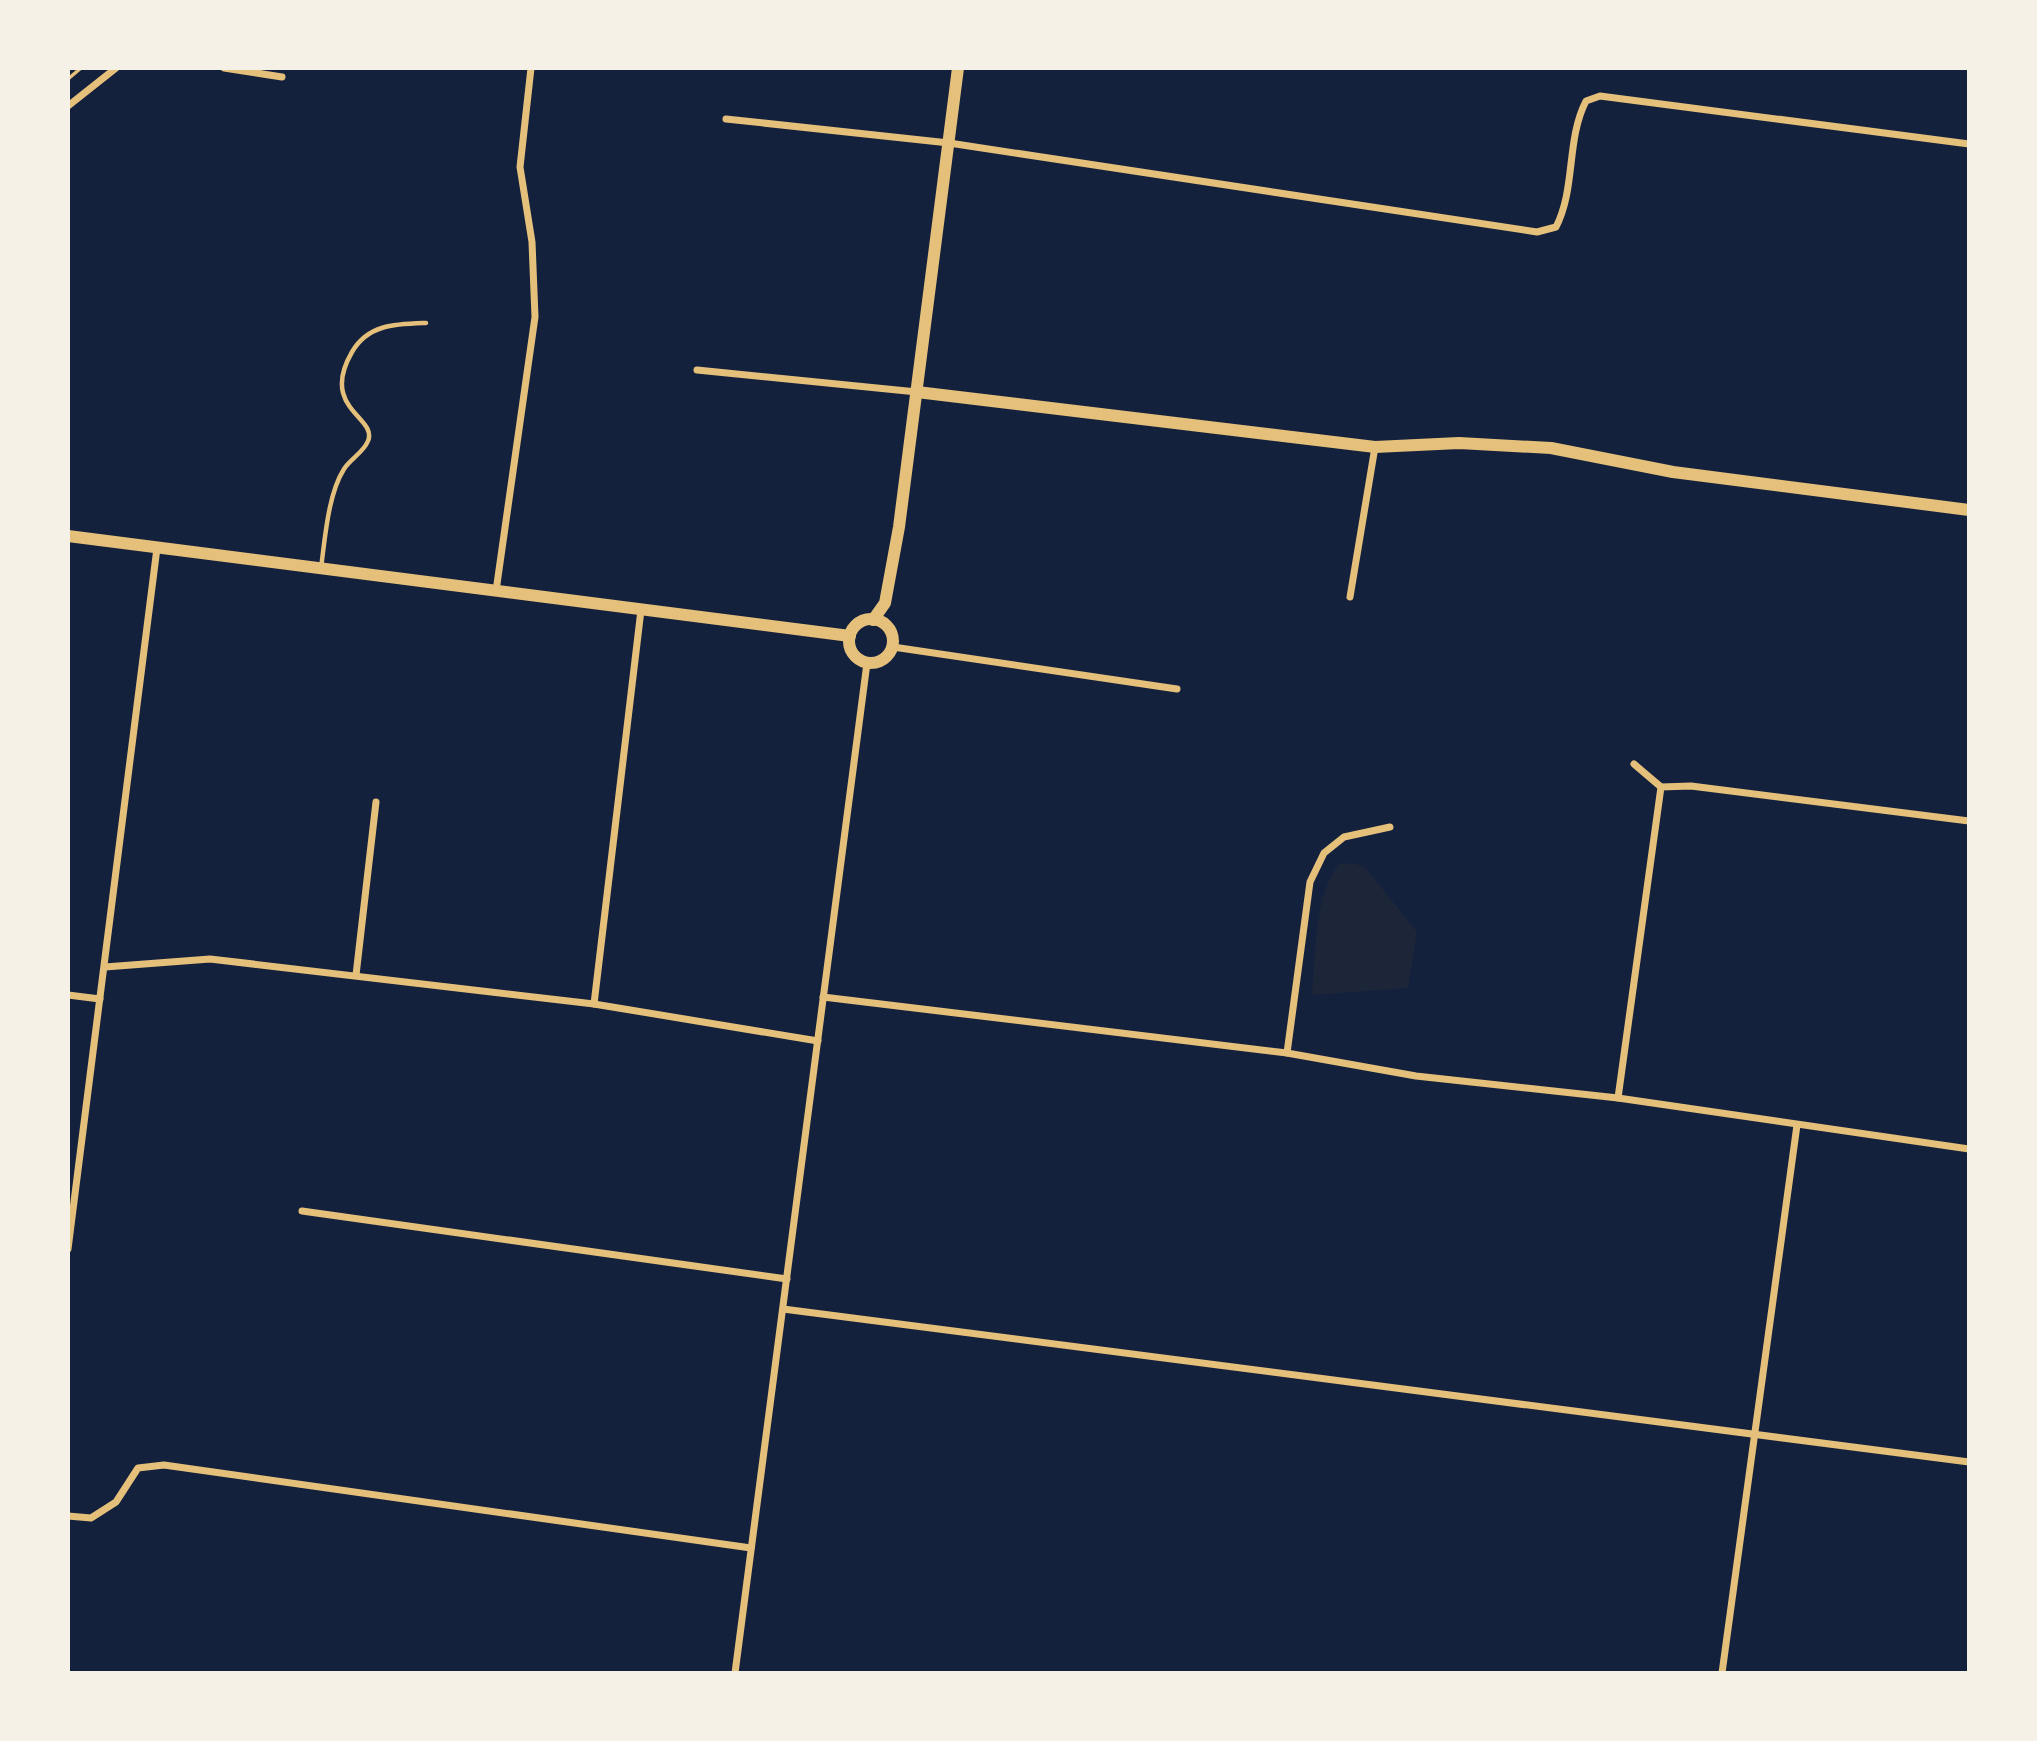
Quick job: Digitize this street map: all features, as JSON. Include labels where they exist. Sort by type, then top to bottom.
[{"type":"street","points":[[68,106],[116,68]]},
{"type":"street","points":[[224,68],[282,77]]},
{"type":"street","points":[[496,591],[535,317],[532,242],[520,167],[531,68]]},
{"type":"street","points":[[873,620],[885,603],[899,527],[958,68]]},
{"type":"street","points":[[726,119],[949,143],[1537,232],[1556,227],[1565,209],[1578,117],[1586,101],[1601,96],[1969,144]]},
{"type":"street","points":[[697,370],[917,392],[1375,447],[1458,443],[1550,448],[1672,472],[1969,510]]},
{"type":"street","points":[[1350,597],[1375,447]]},
{"type":"street","points":[[68,536],[850,636]]},
{"type":"street","points":[[68,1248],[157,548]]},
{"type":"street","points":[[594,1004],[641,610]]},
{"type":"street","points":[[873,620],[887,626],[893,646],[880,662],[866,663],[851,650],[850,636],[861,622],[873,620]]},
{"type":"street","points":[[893,646],[1177,689]]},
{"type":"street","points":[[735,1673],[866,663]]},
{"type":"street","points":[[1634,764],[1661,787],[1691,786],[1969,821]]},
{"type":"street","points":[[1618,1098],[1661,787]]},
{"type":"street","points":[[356,975],[376,802]]},
{"type":"street","points":[[1287,1053],[1310,881],[1324,853],[1344,836],[1390,827]]},
{"type":"street","points":[[105,967],[210,959],[594,1004],[818,1041]]},
{"type":"street","points":[[68,995],[100,999]]},
{"type":"street","points":[[823,997],[1287,1053],[1416,1076],[1618,1098],[1969,1149]]},
{"type":"street","points":[[1722,1673],[1797,1125]]},
{"type":"street","points":[[302,1211],[787,1279]]},
{"type":"street","points":[[783,1309],[1969,1462]]},
{"type":"street","points":[[68,1516],[91,1518],[116,1502],[138,1468],[164,1465],[751,1548]]},
{"type":"lane","points":[[320,569],[331,506],[344,469],[369,440],[369,431],[363,420],[352,414],[341,386],[340,376],[347,359],[359,339],[375,330],[389,325],[426,323]]},
{"type":"path","points":[[68,79],[77,70]]},
{"type":"shaded area","points":[[1352,863],[1365,867],[1417,932],[1408,988],[1312,995],[1318,926],[1325,892],[1339,864]]}]
